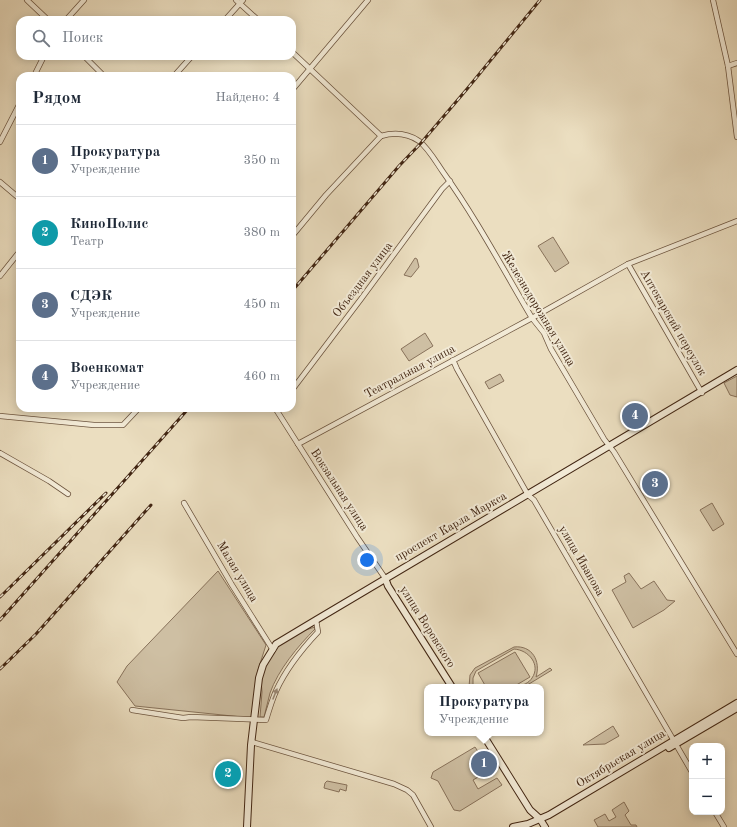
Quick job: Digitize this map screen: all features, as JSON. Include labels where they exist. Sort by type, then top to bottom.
[{"type":"main road","name":"проспект Карла Маркса","points":[[247,827],[259,678],[263,665],[276,644],[737,371]]},
{"type":"main road","name":"улица Воровского","points":[[386,579],[392,593],[450,684]]},
{"type":"main road","name":"Октябрьская улица","points":[[513,827],[540,823],[549,815],[675,742],[737,703]]},
{"type":"main road","points":[[675,742],[737,708]]},
{"type":"main road","points":[[484,736],[530,810],[540,823],[527,827]]},
{"type":"street","points":[[27,0],[44,16]]},
{"type":"street","points":[[70,16],[84,0]]},
{"type":"street","points":[[296,86],[368,0]]},
{"type":"street","points":[[713,0],[728,66],[737,137]]},
{"type":"street","points":[[227,16],[240,1],[254,16]]},
{"type":"street","points":[[296,56],[381,136],[326,195],[296,231]]},
{"type":"street","points":[[36,72],[42,60]]},
{"type":"street","points":[[88,60],[100,72]]},
{"type":"street","points":[[178,72],[188,60]]},
{"type":"street","points":[[728,66],[737,63]]},
{"type":"street","points":[[0,142],[16,111]]},
{"type":"street","name":"Железнодорожная улица","points":[[381,136],[392,133],[404,134],[417,140],[428,151],[450,181],[532,318],[544,333],[551,349],[604,439],[737,654]]},
{"type":"street","name":"Объездная улица","points":[[296,385],[442,188],[450,181]]},
{"type":"street","points":[[0,182],[16,196]]},
{"type":"street","name":"Аптекарский переулок","points":[[532,318],[628,264],[737,221]]},
{"type":"street","points":[[0,276],[16,256]]},
{"type":"street","name":"Аптекарский переулок","points":[[628,264],[701,392]]},
{"type":"street","name":"Театральная улица","points":[[298,444],[532,318]]},
{"type":"street","name":"улица Иванова","points":[[453,360],[457,370],[528,496],[534,500],[689,767]]},
{"type":"street","points":[[0,416],[94,425],[123,425],[135,412]]},
{"type":"street","name":"Вокзальная улица","points":[[279,412],[357,537],[386,579]]},
{"type":"street","points":[[0,453],[68,494]]},
{"type":"street","name":"Малая улица","points":[[184,503],[273,650]]},
{"type":"street","points":[[132,710],[183,718],[266,720],[277,690],[291,665],[318,632],[316,621]]},
{"type":"street","points":[[253,742],[394,784],[407,790],[417,801],[431,827]]},
{"type":"street","points":[[717,815],[724,827]]},
{"type":"shaded area","points":[[553,237],[569,263],[555,272],[538,246]]},
{"type":"shaded area","points":[[415,258],[417,259],[419,267],[411,277],[404,275]]},
{"type":"shaded area","points":[[425,333],[433,346],[409,361],[401,349]]},
{"type":"shaded area","points":[[500,374],[504,381],[489,389],[485,382]]},
{"type":"shaded area","points":[[737,376],[737,397],[730,395],[724,383]]},
{"type":"shaded area","points":[[712,503],[724,524],[713,531],[700,510]]},
{"type":"shaded area","points":[[218,571],[266,645],[258,670],[252,718],[135,706],[117,682],[127,666]]},
{"type":"shaded area","points":[[629,573],[641,589],[654,581],[667,600],[675,601],[664,610],[633,628],[612,590],[626,582],[624,576]]},
{"type":"shaded area","points":[[315,627],[315,629],[283,667],[270,693],[264,717],[260,717],[262,692],[261,679],[265,665],[274,653],[277,646],[299,632]]},
{"type":"shaded area","points":[[514,647],[520,647],[530,651],[534,655],[537,665],[536,677],[550,668],[552,670],[529,684],[526,684],[531,680],[534,673],[534,663],[529,655],[514,649],[476,671],[473,678],[473,684],[469,684],[470,675],[475,668]]},
{"type":"shaded area","points":[[515,652],[530,677],[518,684],[484,684],[478,673]]},
{"type":"shaded area","points":[[613,726],[619,736],[605,744],[583,745]]},
{"type":"shaded area","points":[[475,747],[481,756],[471,763],[480,776],[473,780],[478,789],[497,778],[502,785],[460,811],[454,810],[438,781],[431,778],[433,772]]},
{"type":"shaded area","points":[[327,781],[347,785],[346,791],[340,789],[339,792],[324,788]]},
{"type":"shaded area","points":[[624,802],[629,811],[625,815],[631,825],[636,825],[637,827],[598,827],[594,820],[605,814],[609,821],[616,817],[612,810]]},
{"type":"railway","points":[[296,286],[399,166],[421,143],[540,0]]},
{"type":"railway","points":[[0,620],[185,412]]},
{"type":"railway","points":[[0,597],[106,493]]},
{"type":"railway","points":[[0,669],[36,634],[151,505]]},
{"type":"place","name":"Военкомат","points":[[635,416]]},
{"type":"place","name":"СДЭК","points":[[655,484]]},
{"type":"place","name":"Прокуратура","points":[[484,764]]},
{"type":"place","name":"КиноПолис","points":[[228,774]]}]
